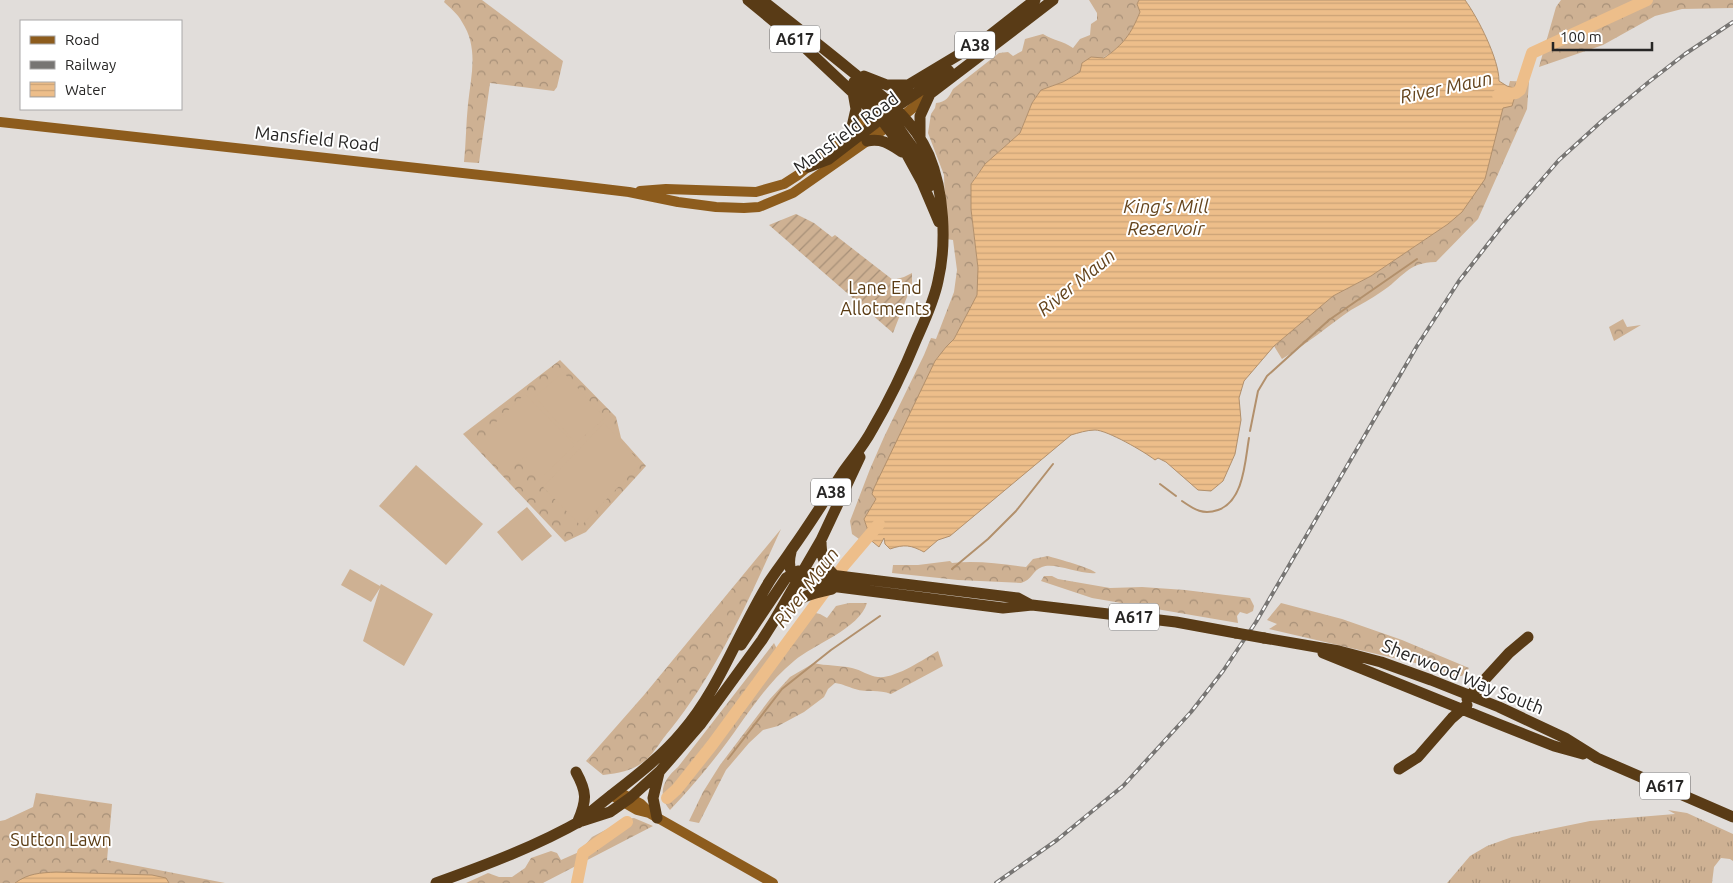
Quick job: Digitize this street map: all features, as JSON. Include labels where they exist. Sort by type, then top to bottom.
[{"type":"highway","name":"A617","points":[[748,0],[800,43],[852,92],[888,114],[921,138]]},
{"type":"highway","name":"A617","points":[[762,0],[874,88],[931,203]]},
{"type":"highway","name":"Mansfield Road","points":[[888,114],[910,84],[985,39],[1035,0]]},
{"type":"highway","name":"Mansfield Road","points":[[930,94],[1054,0]]},
{"type":"highway","points":[[811,37],[822,54],[888,114],[908,138],[924,166],[929,181],[931,203]]},
{"type":"highway","points":[[808,167],[829,160],[946,72],[971,62]]},
{"type":"highway","points":[[851,71],[888,85],[910,84]]},
{"type":"highway","points":[[850,131],[856,109],[852,92]]},
{"type":"highway","points":[[921,138],[920,116],[930,94]]},
{"type":"highway","name":"A38","points":[[436,883],[546,839],[578,823],[607,814],[620,796],[681,734],[711,693],[758,600],[870,433],[903,372],[934,296],[939,280],[942,257],[942,202],[933,167],[921,138]]},
{"type":"highway","points":[[867,141],[888,142],[909,158]]},
{"type":"highway","name":"A38","points":[[931,203],[942,227]]},
{"type":"highway","name":"A38","points":[[620,796],[660,772],[705,718],[762,640],[798,575],[821,540],[870,433]]},
{"type":"highway","points":[[821,540],[822,558],[830,573]]},
{"type":"highway","points":[[726,664],[754,627],[781,585],[798,575],[789,565],[791,551]]},
{"type":"highway","name":"Sherwood Way South","points":[[798,575],[830,573],[898,584],[1018,598],[1032,605]]},
{"type":"highway","name":"A617","points":[[774,621],[799,599],[817,589],[798,575]]},
{"type":"highway","name":"Sherwood Way South","points":[[817,589],[841,588],[1004,608],[1032,605],[1176,622],[1339,651],[1353,660],[1458,698],[1554,746],[1597,758],[1733,817]]},
{"type":"highway","points":[[1400,769],[1418,757],[1509,653],[1528,637]]},
{"type":"highway","name":"Sherwood Way South","points":[[1309,647],[1565,738],[1597,758]]},
{"type":"highway","points":[[576,772],[585,795],[578,823]]},
{"type":"highway","points":[[653,815],[652,798],[660,772]]},
{"type":"main road","name":"Mansfield Road","points":[[629,192],[666,189],[756,192],[784,184],[808,167],[850,131],[930,94]]},
{"type":"main road","name":"Mansfield Road","points":[[0,122],[629,192],[731,208],[759,207],[793,193],[867,141],[888,114]]},
{"type":"main road","points":[[620,796],[638,810],[653,815],[773,883]]},
{"type":"green space","points":[[445,0],[482,0],[563,61],[557,87],[554,91],[490,83],[479,163],[464,162],[467,111],[472,73],[471,42],[460,19],[444,2]]},
{"type":"green space","points":[[1089,0],[1139,0],[1137,4],[1140,12],[1132,31],[1121,45],[1063,82],[1041,90],[1032,103],[1020,133],[985,164],[971,184],[971,209],[978,268],[978,295],[954,339],[935,361],[876,499],[864,519],[868,531],[859,539],[852,534],[850,521],[870,469],[931,338],[936,339],[954,292],[957,270],[953,240],[946,239],[944,175],[928,133],[931,114],[936,103],[945,100],[953,89],[999,53],[1008,52],[1013,56],[1022,51],[1025,39],[1043,34],[1073,48],[1080,39],[1090,35],[1091,24],[1097,20],[1097,13]]},
{"type":"green space","points":[[1561,0],[1733,0],[1733,8],[1682,9],[1655,16],[1603,45],[1539,67],[1556,7]]},
{"type":"green space","points":[[1510,81],[1529,82],[1527,109],[1478,219],[1436,262],[1411,268],[1374,297],[1351,310],[1282,359],[1274,346],[1333,296],[1371,276],[1448,224],[1495,135]]},
{"type":"green space","name":"Lane End Allotments","points":[[796,214],[814,223],[832,237],[835,235],[893,280],[912,273],[912,284],[893,333],[769,225]]},
{"type":"green space","points":[[1623,319],[1627,327],[1641,325],[1614,341],[1609,327]]},
{"type":"green space","points":[[560,360],[616,417],[621,438],[646,466],[586,532],[565,542],[463,434]]},
{"type":"green space","points":[[563,372],[605,418],[576,443],[535,397]]},
{"type":"green space","points":[[525,394],[575,445],[544,475],[525,456],[505,475],[480,449],[499,430],[494,424]]},
{"type":"green space","points":[[604,423],[641,463],[581,526],[543,487]]},
{"type":"green space","points":[[416,465],[483,524],[446,565],[379,506]]},
{"type":"green space","points":[[527,507],[552,536],[522,561],[497,532]]},
{"type":"green space","points":[[781,529],[732,633],[687,707],[646,760],[626,771],[603,775],[586,761],[644,695]]},
{"type":"green space","points":[[1048,556],[1082,566],[1096,573],[1047,566],[1039,568],[1028,580],[1021,583],[958,580],[892,573],[893,565],[918,565],[950,561],[952,563],[980,562],[1026,567],[1033,559]]},
{"type":"green space","points":[[350,569],[380,586],[381,584],[433,614],[404,666],[363,641],[380,588],[371,602],[341,585]]},
{"type":"green space","points":[[1044,576],[1110,588],[1142,587],[1185,590],[1250,598],[1254,606],[1253,611],[1247,614],[1240,612],[1237,616],[1238,623],[1092,598],[1041,581]]},
{"type":"green space","points":[[849,603],[867,603],[855,621],[794,661],[771,683],[710,765],[670,810],[663,798],[664,787],[669,776],[774,643],[778,651],[807,611],[827,618],[836,606]]},
{"type":"green space","points":[[1281,603],[1342,619],[1402,640],[1469,668],[1462,676],[1451,676],[1424,665],[1269,629],[1277,624],[1267,620]]},
{"type":"green space","points":[[938,651],[943,666],[891,694],[860,690],[835,683],[828,689],[824,697],[804,712],[778,726],[763,730],[726,770],[699,823],[689,821],[703,792],[720,765],[770,699],[790,677],[814,663],[847,667],[878,677],[885,677],[909,668]]},
{"type":"green space","name":"Sutton Lawn","points":[[36,793],[112,804],[107,860],[225,883],[0,883],[0,821],[33,807]]},
{"type":"green space","points":[[1668,810],[1687,813],[1733,834],[1733,861],[1721,858],[1714,867],[1712,883],[1447,883],[1470,856],[1487,846],[1512,837],[1590,821],[1675,814]]},
{"type":"green space","points":[[634,818],[653,826],[543,883],[466,883],[488,873],[499,877],[512,877],[525,868],[531,858],[551,851],[557,853],[561,860],[579,852],[592,837],[626,819]]},
{"type":"water","name":"King's Mill Reservoir","points":[[1139,0],[1465,0],[1476,17],[1492,50],[1499,81],[1517,89],[1512,106],[1503,108],[1485,179],[1462,212],[1448,224],[1371,276],[1333,296],[1274,346],[1244,381],[1239,398],[1241,420],[1235,454],[1223,481],[1211,491],[1198,490],[1166,462],[1158,458],[1155,460],[1117,437],[1101,431],[1089,430],[1071,435],[950,536],[938,540],[924,552],[907,546],[890,549],[885,544],[884,538],[879,547],[868,538],[864,519],[876,499],[872,494],[874,488],[935,361],[954,339],[977,295],[978,268],[971,209],[971,184],[985,164],[1020,133],[1032,103],[1041,90],[1063,82],[1080,72],[1082,63],[1091,57],[1104,58],[1122,43],[1130,33],[1140,12],[1137,4]]},
{"type":"water","points":[[56,872],[152,875],[166,878],[169,883],[15,883],[30,875]]},
{"type":"waterway","name":"River Maun","points":[[1498,95],[1516,93],[1520,90],[1532,53],[1647,0]]},
{"type":"waterway","points":[[1250,431],[1258,391],[1267,376],[1329,320],[1417,259]]},
{"type":"waterway","points":[[1182,501],[1203,512],[1218,510],[1227,505],[1233,498],[1242,479],[1249,438]]},
{"type":"waterway","points":[[952,569],[988,539],[1016,511],[1053,464]]},
{"type":"waterway","points":[[1160,484],[1176,496]]},
{"type":"waterway","name":"River Maun","points":[[667,798],[677,789],[712,745],[845,564],[879,524]]},
{"type":"waterway","points":[[728,759],[782,689],[831,650],[880,616]]},
{"type":"waterway","name":"River Maun","points":[[577,883],[583,853],[627,822]]},
{"type":"railway","points":[[996,883],[1057,840],[1123,786],[1191,712],[1223,671],[1256,622],[1417,346],[1459,281],[1506,221],[1559,160],[1603,120],[1685,54],[1733,22]]}]
